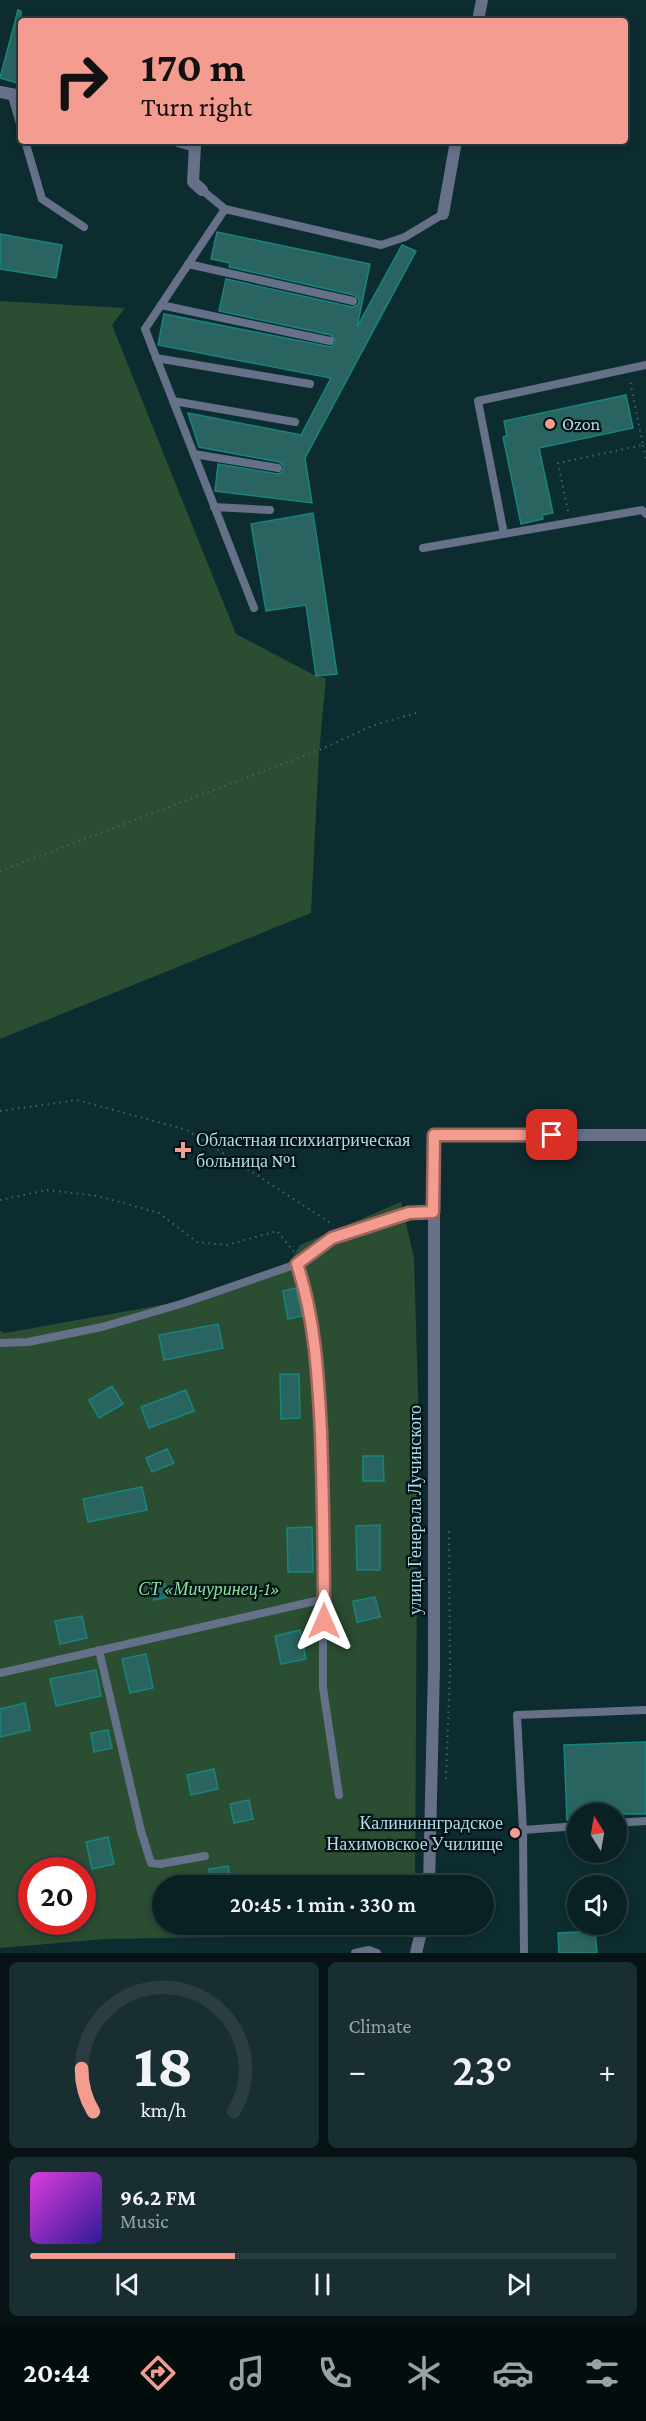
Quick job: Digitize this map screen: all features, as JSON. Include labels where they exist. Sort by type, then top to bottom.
[{"type":"street","points":[[479,18],[482,0]]},
{"type":"street","points":[[188,144],[195,146],[193,182],[202,190]]},
{"type":"street","points":[[443,214],[455,144]]},
{"type":"street","name":"улица Генерала Лучинского","points":[[429,1875],[434,1667],[434,1135],[646,1135]]},
{"type":"street","points":[[416,1953],[420,1935]]},
{"type":"lane","points":[[11,94],[18,117]]},
{"type":"lane","points":[[26,144],[42,199],[84,227]]},
{"type":"lane","points":[[202,190],[225,209],[381,245],[405,237],[443,214]]},
{"type":"lane","points":[[225,209],[145,329],[254,608]]},
{"type":"lane","points":[[188,264],[353,301]]},
{"type":"lane","points":[[161,305],[330,342]]},
{"type":"lane","points":[[156,358],[310,384]]},
{"type":"lane","points":[[504,534],[478,401],[646,365]]},
{"type":"lane","points":[[173,400],[295,422]]},
{"type":"lane","points":[[194,454],[278,468]]},
{"type":"lane","points":[[214,507],[270,510]]},
{"type":"lane","points":[[423,548],[642,510],[646,513]]},
{"type":"lane","points":[[0,1344],[28,1342],[102,1327],[184,1303],[297,1264],[332,1238],[409,1213],[433,1212]]},
{"type":"lane","points":[[297,1264],[307,1295],[318,1375],[324,1599],[323,1688],[339,1795]]},
{"type":"lane","points":[[0,1673],[324,1599]]},
{"type":"lane","points":[[99,1650],[141,1831],[151,1863],[205,1856]]},
{"type":"lane","points":[[524,1953],[523,1830],[517,1715],[646,1710]]},
{"type":"lane","points":[[627,1822],[646,1821]]},
{"type":"lane","points":[[523,1830],[567,1827]]},
{"type":"lane","points":[[355,1953],[369,1950],[377,1953]]},
{"type":"path","points":[[628,369],[646,459]]},
{"type":"path","points":[[571,522],[558,463],[643,445]]},
{"type":"path","points":[[0,871],[317,751],[374,725],[420,712]]},
{"type":"path","points":[[0,1112],[77,1100],[187,1130],[346,1233]]},
{"type":"path","points":[[0,1200],[47,1190],[98,1196],[159,1213],[197,1242],[227,1245],[277,1231],[294,1253],[297,1264]]},
{"type":"path","points":[[446,1790],[450,1670],[449,1526]]},
{"type":"green space","points":[[0,301],[125,308],[112,325],[236,634],[316,676],[326,678],[319,753],[311,913],[0,1039]]},
{"type":"green space","name":"СТ «Мичуринец-1»","points":[[401,1202],[414,1258],[418,1393],[415,1875],[152,1875],[152,1935],[352,1935],[105,1939],[0,1948],[0,1331],[5,1333],[189,1300],[290,1262],[300,1245]]},
{"type":"building","points":[[18,10],[21,11],[21,18],[18,18],[18,83],[0,78]]},
{"type":"building","points":[[217,232],[370,264],[357,327],[402,245],[416,251],[305,458],[312,503],[215,491],[218,464],[278,474],[282,472],[284,466],[279,462],[199,447],[188,413],[301,435],[331,378],[158,345],[164,314],[331,347],[336,342],[331,335],[219,311],[226,279],[352,307],[358,305],[359,299],[354,295],[229,267],[230,263],[211,259]]},
{"type":"building","points":[[0,234],[62,245],[56,278],[0,269]]},
{"type":"building","points":[[626,395],[633,428],[539,448],[553,513],[542,515],[543,519],[521,524],[503,437],[507,436],[504,421]]},
{"type":"building","points":[[313,513],[337,674],[316,676],[306,605],[266,611],[251,524]]},
{"type":"building","points":[[296,1288],[302,1316],[288,1319],[283,1291]]},
{"type":"building","points":[[218,1324],[223,1348],[164,1360],[159,1335]]},
{"type":"building","points":[[280,1374],[299,1374],[300,1418],[281,1419]]},
{"type":"building","points":[[112,1386],[123,1404],[99,1418],[89,1400]]},
{"type":"building","points":[[186,1390],[194,1411],[149,1428],[141,1407]]},
{"type":"building","points":[[167,1449],[174,1463],[152,1472],[146,1458]]},
{"type":"building","points":[[363,1456],[383,1456],[384,1481],[363,1481]]},
{"type":"building","points":[[142,1487],[147,1510],[88,1522],[83,1499]]},
{"type":"building","points":[[380,1525],[380,1570],[357,1570],[356,1526]]},
{"type":"building","points":[[312,1527],[313,1572],[288,1572],[287,1528]]},
{"type":"building","points":[[165,1584],[168,1597],[154,1600],[151,1587]]},
{"type":"building","points":[[375,1597],[380,1617],[357,1622],[353,1601]]},
{"type":"building","points":[[82,1616],[87,1638],[60,1644],[55,1621]]},
{"type":"building","points":[[300,1630],[306,1659],[281,1664],[275,1636]]},
{"type":"building","points":[[146,1654],[153,1688],[130,1693],[122,1659]]},
{"type":"building","points":[[96,1670],[101,1696],[56,1706],[50,1679]]},
{"type":"building","points":[[25,1703],[30,1730],[0,1737],[0,1709]]},
{"type":"building","points":[[108,1730],[112,1748],[94,1752],[91,1733]]},
{"type":"building","points":[[646,1742],[646,1814],[627,1814],[627,1803],[567,1803],[567,1820],[564,1745]]},
{"type":"building","points":[[214,1769],[218,1789],[191,1795],[187,1775]]},
{"type":"building","points":[[249,1800],[253,1819],[234,1823],[230,1804]]},
{"type":"building","points":[[108,1837],[114,1864],[96,1868],[96,1857],[89,1857],[86,1842]]},
{"type":"building","points":[[228,1866],[230,1875],[210,1875],[209,1869]]},
{"type":"building","points":[[558,1933],[595,1935],[597,1953],[559,1953]]},
{"type":"place","name":"Ozon","points":[[550,424]]},
{"type":"place","name":"Областная психиатрическая больница №1","points":[[183,1150]]},
{"type":"place","name":"Калининнградское Нахимовское Училище","points":[[515,1833]]},
{"type":"route","points":[[324,1621],[318,1375],[307,1295],[297,1264],[315,1253],[332,1238],[409,1213],[433,1212],[434,1135],[552,1135]]}]
